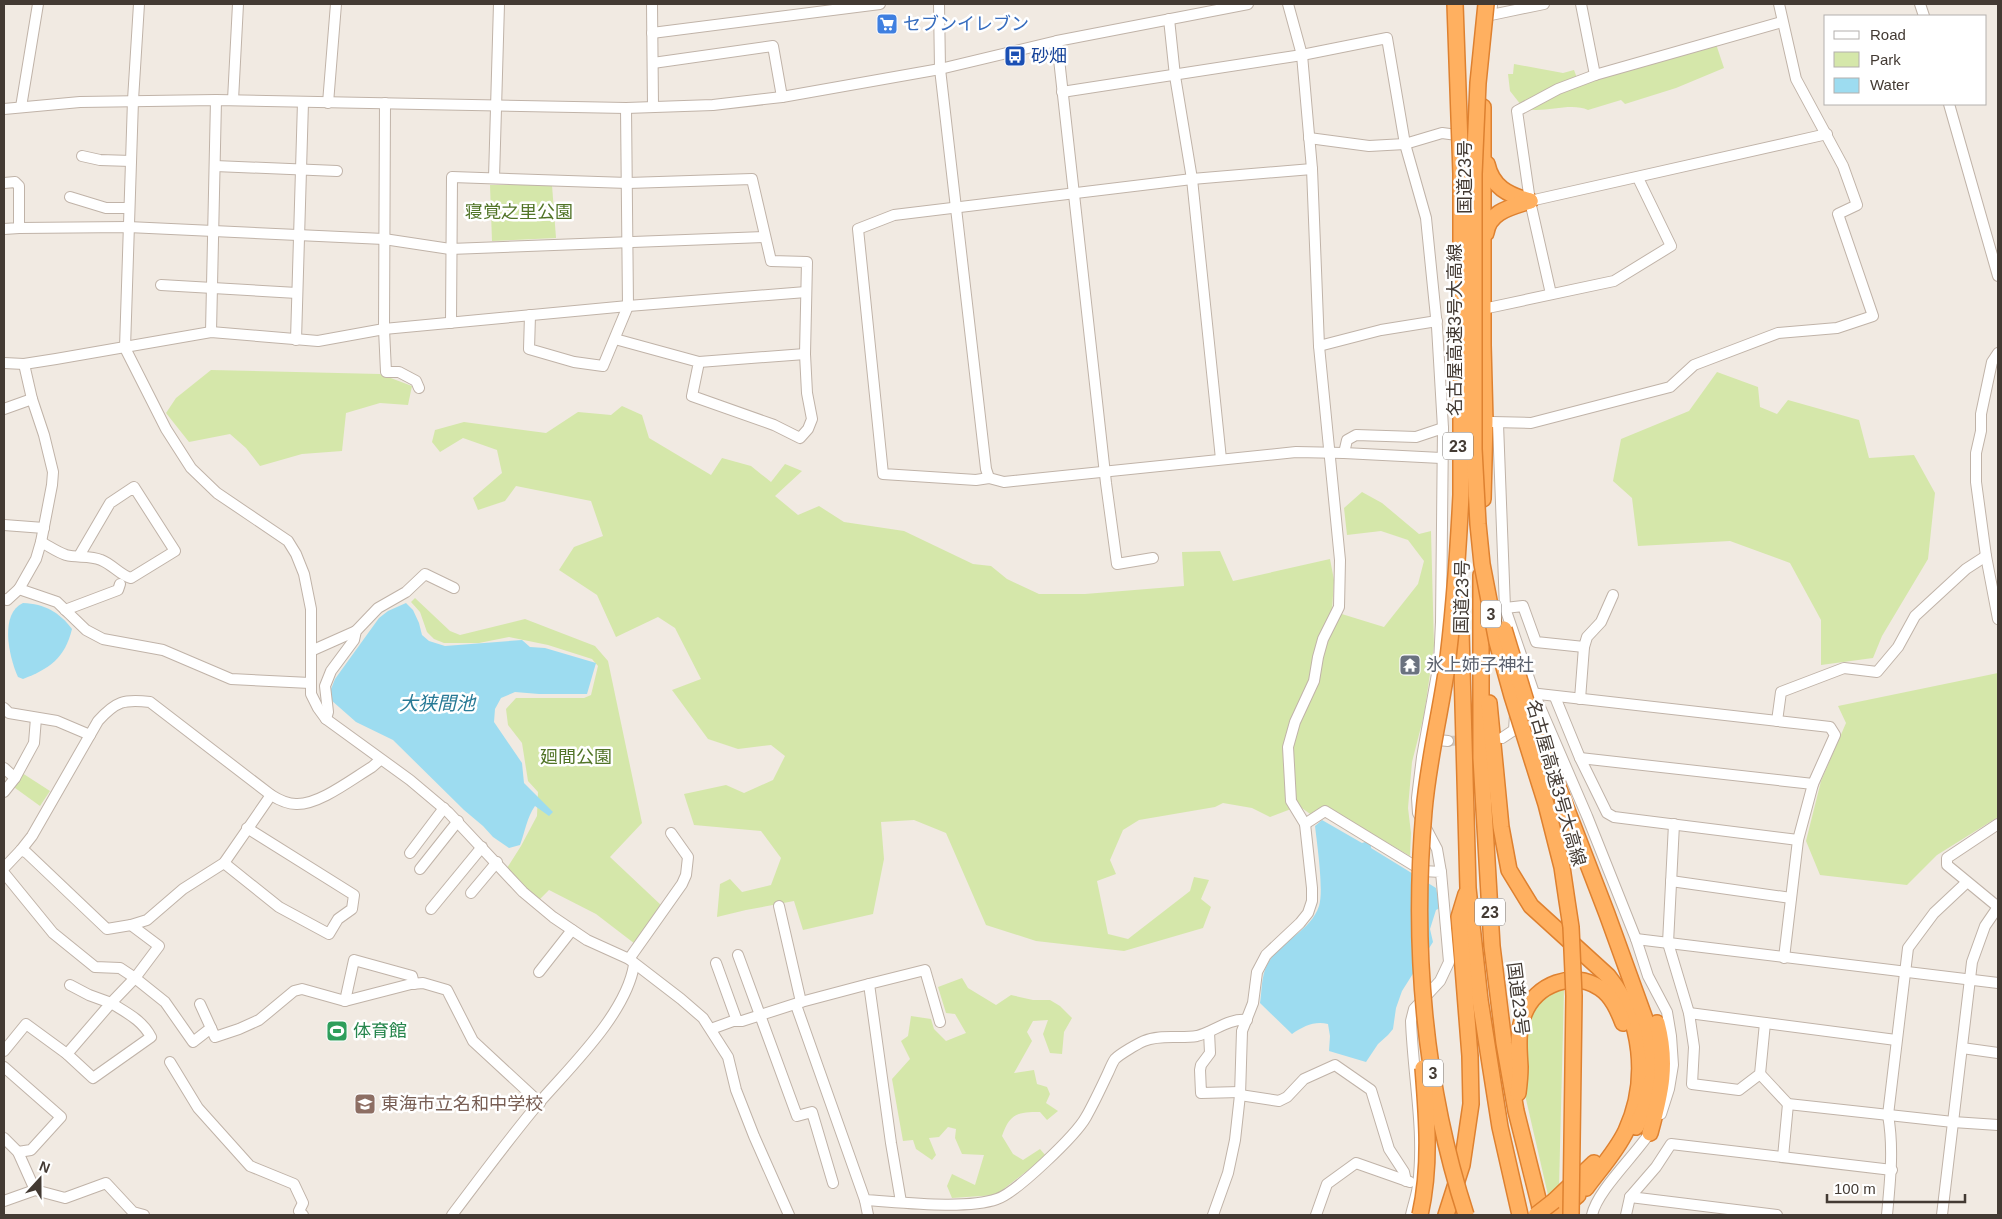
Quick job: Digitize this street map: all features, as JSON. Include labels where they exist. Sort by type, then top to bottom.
[{"type":"highway","name":"名古屋高速3号大高線","points":[[1455,4],[1461,174],[1460,513],[1446,672],[1424,809],[1419,927],[1424,1008],[1433,1075],[1449,1158],[1466,1215]]},
{"type":"highway","name":"国道23号","points":[[1461,4],[1457,135],[1458,498],[1468,888],[1480,1000],[1498,1118],[1520,1215]]},
{"type":"highway","name":"国道23号","points":[[1482,4],[1484,151],[1483,309],[1492,422],[1480,605],[1481,758],[1492,936],[1504,1043],[1516,1111],[1555,1212]]},
{"type":"highway","name":"名古屋高速3号大高線","points":[[1486,4],[1475,130],[1475,485],[1481,556],[1497,642],[1546,804],[1562,867],[1571,927],[1574,996],[1571,1134],[1555,1212]]},
{"type":"highway","points":[[1484,151],[1489,175],[1500,190],[1530,201]]},
{"type":"highway","points":[[1483,252],[1487,227],[1494,216],[1530,201]]},
{"type":"highway","points":[[1486,589],[1500,617],[1529,711],[1559,788],[1656,1019],[1664,1057],[1663,1081],[1650,1133]]},
{"type":"highway","points":[[1480,605],[1501,827],[1510,870],[1531,906],[1596,963],[1617,987],[1636,1031],[1640,1060],[1636,1103],[1621,1140],[1586,1188]]},
{"type":"highway","points":[[1446,1215],[1462,1165],[1471,1104],[1470,1056],[1459,917],[1468,888]]},
{"type":"highway","points":[[1536,1215],[1555,1212],[1607,1171],[1633,1134],[1646,1105],[1653,1077],[1653,1058],[1649,1030],[1612,914]]},
{"type":"highway","points":[[1419,927],[1417,974],[1419,1023],[1428,1125],[1428,1161],[1420,1215]]},
{"type":"highway","points":[[1516,1111],[1520,1069],[1518,1046],[1524,1014],[1532,1000],[1553,984],[1564,981],[1578,980],[1589,982],[1601,989],[1618,1009],[1628,1039],[1631,1065],[1629,1098],[1618,1127],[1609,1143],[1555,1212]]},
{"type":"highway","points":[[1571,1134],[1580,1215]]},
{"type":"street","points":[[21,107],[38,4]]},
{"type":"street","points":[[139,4],[133,100],[125,348],[166,430],[191,468],[217,493],[288,541],[296,554],[304,574],[311,608],[310,683],[318,708],[326,719],[410,780],[444,808],[497,862],[523,892],[553,917],[587,940],[631,962],[681,999],[711,1029],[728,1057],[736,1090],[750,1127],[789,1215]]},
{"type":"street","points":[[233,100],[238,4]]},
{"type":"street","points":[[328,103],[336,4]]},
{"type":"street","points":[[494,178],[499,4]]},
{"type":"street","points":[[652,4],[654,106]]},
{"type":"street","points":[[652,33],[880,4]]},
{"type":"street","points":[[939,4],[940,69],[984,459],[989,478]]},
{"type":"street","points":[[4,109],[80,102],[133,100],[495,104],[626,108],[712,105],[782,97],[940,69],[1057,41],[1248,4]]},
{"type":"street","points":[[1213,1215],[1228,1173],[1235,1140],[1240,1093],[1242,1031],[1253,1002],[1257,972],[1266,954],[1300,923],[1308,912],[1312,901],[1305,824],[1291,801],[1288,747],[1295,722],[1314,681],[1323,639],[1340,607],[1340,560],[1319,346],[1312,169],[1302,55],[1288,4]]},
{"type":"street","points":[[1492,4],[1491,15],[1544,4]]},
{"type":"street","points":[[1581,4],[1595,75]]},
{"type":"street","points":[[1592,1215],[1599,1198],[1650,1133],[1663,1111],[1673,1065],[1671,1036],[1666,1012],[1648,976],[1636,939],[1587,816],[1534,693],[1505,608],[1492,422],[1531,423],[1670,387],[1694,365],[1778,334],[1838,328],[1874,316],[1838,214],[1857,205],[1844,166],[1796,79],[1778,4]]},
{"type":"street","points":[[1169,19],[1192,179],[1222,458]]},
{"type":"street","points":[[1551,294],[1530,201],[1517,111],[1558,89],[1595,75],[1782,22]]},
{"type":"street","points":[[1062,92],[1176,76],[1302,55],[1387,38],[1405,144],[1426,218],[1437,321],[1443,428],[1439,663],[1424,739],[1417,798],[1418,813],[1437,849],[1441,872],[1449,962],[1440,981],[1414,1009],[1411,1021],[1419,1117],[1418,1185],[1411,1215]]},
{"type":"street","points":[[1057,41],[1117,564],[1153,558]]},
{"type":"street","points":[[652,63],[773,46],[782,97]]},
{"type":"street","points":[[211,332],[216,100]]},
{"type":"street","points":[[296,340],[303,102]]},
{"type":"street","points":[[385,103],[384,329],[386,372],[399,372],[416,381],[419,388]]},
{"type":"street","points":[[1949,105],[1998,276]]},
{"type":"street","points":[[530,315],[529,350],[574,362],[603,366],[628,306],[626,108]]},
{"type":"street","points":[[1308,138],[1369,146],[1405,144],[1442,133],[1457,135]]},
{"type":"street","points":[[1530,201],[1826,134]]},
{"type":"street","points":[[82,156],[100,160],[131,161]]},
{"type":"street","points":[[215,166],[337,171]]},
{"type":"street","points":[[1312,169],[1192,179],[894,215],[858,229],[883,474],[976,480],[989,478],[1004,482],[1222,458],[1296,452],[1441,458]]},
{"type":"street","points":[[451,323],[450,249],[452,177],[628,183],[752,179],[771,261],[807,262],[805,354],[807,393],[812,419],[808,429],[800,438],[774,425],[692,396],[699,362]]},
{"type":"street","points":[[1483,309],[1614,281],[1671,246],[1638,178]]},
{"type":"street","points":[[4,183],[15,182],[19,186],[19,228]]},
{"type":"street","points":[[70,197],[106,208],[129,208]]},
{"type":"street","points":[[4,229],[128,227],[384,240],[450,249],[627,241],[765,238]]},
{"type":"street","points":[[161,285],[298,293]]},
{"type":"street","points":[[4,364],[24,364],[211,332],[318,341],[384,329],[628,306],[806,292]]},
{"type":"street","points":[[1319,346],[1381,330],[1437,321]]},
{"type":"street","points":[[615,339],[699,362],[805,354]]},
{"type":"street","points":[[1998,353],[1992,362],[1981,414],[1981,431],[1976,453],[1976,482],[1986,556],[1998,619]]},
{"type":"street","points":[[4,599],[7,600],[19,589],[36,559],[52,485],[53,472],[24,364]]},
{"type":"street","points":[[4,409],[32,399]]},
{"type":"street","points":[[1344,453],[1347,440],[1356,436],[1416,437],[1443,428]]},
{"type":"street","points":[[41,542],[66,554],[104,561],[127,577],[132,578],[176,551],[134,487],[110,503],[79,556]]},
{"type":"street","points":[[4,525],[44,528]]},
{"type":"street","points":[[1778,721],[1781,692],[1844,668],[1877,672],[1898,647],[1915,616],[1966,569],[1986,556]]},
{"type":"street","points":[[311,651],[356,631],[378,608],[406,592],[425,574],[454,588]]},
{"type":"street","points":[[65,610],[118,590],[120,584]]},
{"type":"street","points":[[19,589],[57,602],[86,630],[102,639],[163,650],[231,679],[310,683]]},
{"type":"street","points":[[1580,699],[1584,647],[1588,636],[1601,622],[1613,596]]},
{"type":"street","points":[[1505,608],[1523,606],[1536,642],[1584,647]]},
{"type":"street","points":[[326,719],[328,712],[325,686],[330,671],[354,640],[356,631]]},
{"type":"street","points":[[1502,738],[1514,730],[1516,691],[1830,728],[1835,735],[1813,784],[1798,840],[1784,958]]},
{"type":"street","points":[[1555,697],[1580,758],[1606,812],[1614,817],[1798,840]]},
{"type":"street","points":[[4,868],[21,850],[71,770],[98,722],[110,708],[130,700],[150,702],[271,795],[284,802],[297,804],[312,802],[372,767],[380,760]]},
{"type":"street","points":[[4,708],[9,713],[58,721],[90,735]]},
{"type":"street","points":[[4,792],[15,778],[34,743],[36,718]]},
{"type":"street","points":[[1424,739],[1448,741]]},
{"type":"street","points":[[1580,758],[1813,784]]},
{"type":"street","points":[[4,768],[15,778]]},
{"type":"street","points":[[21,850],[28,854],[107,929],[131,925],[147,920],[183,889],[224,863],[271,795]]},
{"type":"street","points":[[410,853],[444,808]]},
{"type":"street","points":[[1305,824],[1325,810],[1423,870],[1441,872]]},
{"type":"street","points":[[420,869],[458,821]]},
{"type":"street","points":[[1674,824],[1668,943],[1689,1013],[1694,1047],[1692,1084],[1739,1090],[1760,1074],[1765,1023]]},
{"type":"street","points":[[1942,1215],[1972,962],[1985,926],[1998,907],[1966,883],[1947,865],[1947,858],[1998,824]]},
{"type":"street","points":[[224,863],[279,907],[329,934],[338,919],[352,908],[354,895],[248,828]]},
{"type":"street","points":[[452,1215],[540,1103],[606,1025],[619,1003],[633,972],[631,962],[686,876],[688,858],[671,833]]},
{"type":"street","points":[[431,909],[482,847]]},
{"type":"street","points":[[471,893],[497,862]]},
{"type":"street","points":[[4,873],[53,933],[95,967],[120,968],[135,978],[165,1002],[193,1042],[211,1028]]},
{"type":"street","points":[[1671,881],[1791,898]]},
{"type":"street","points":[[1887,1215],[1892,1170],[1892,1137],[1888,1115],[1908,948],[1934,913],[1966,883]]},
{"type":"street","points":[[779,906],[798,1003],[868,1215]]},
{"type":"street","points":[[67,1054],[135,978],[159,946],[131,925]]},
{"type":"street","points":[[539,972],[572,930]]},
{"type":"street","points":[[1636,939],[1998,983]]},
{"type":"street","points":[[738,955],[797,1116],[812,1112],[833,1183]]},
{"type":"street","points":[[345,1001],[354,960],[412,976],[414,984]]},
{"type":"street","points":[[716,963],[737,1021]]},
{"type":"street","points":[[711,1029],[798,1003],[925,970],[940,1022]]},
{"type":"street","points":[[200,1004],[215,1037],[259,1020],[294,992],[302,989],[345,1001],[423,983],[447,990],[473,1042],[540,1103]]},
{"type":"street","points":[[869,984],[901,1202]]},
{"type":"street","points":[[4,1051],[26,1024],[67,1054],[93,1078],[151,1037],[146,1028],[135,1017],[111,1003],[89,995],[70,985]]},
{"type":"street","points":[[1689,1013],[1896,1040]]},
{"type":"street","points":[[864,1200],[975,1203],[998,1199],[1030,1176],[1063,1145],[1086,1119],[1115,1059],[1145,1041],[1156,1038],[1191,1037],[1209,1032],[1226,1023],[1240,1019],[1247,1020]]},
{"type":"street","points":[[1209,1032],[1210,1053],[1201,1065],[1200,1070],[1201,1093],[1240,1093],[1279,1101],[1287,1097],[1304,1079],[1335,1065],[1371,1090],[1389,1149],[1404,1172],[1406,1181]]},
{"type":"street","points":[[1962,1048],[1998,1053]]},
{"type":"street","points":[[170,1062],[198,1108],[250,1166],[294,1184],[303,1203],[299,1211],[303,1215]]},
{"type":"street","points":[[4,1067],[61,1117],[31,1150],[18,1152]]},
{"type":"street","points":[[1760,1074],[1788,1104],[1998,1125]]},
{"type":"street","points":[[1783,1157],[1788,1104]]},
{"type":"street","points":[[4,1138],[18,1152],[35,1190]]},
{"type":"street","points":[[1626,1215],[1630,1197],[1656,1167],[1671,1144],[1892,1170]]},
{"type":"street","points":[[1316,1215],[1327,1184],[1356,1163],[1418,1185]]},
{"type":"street","points":[[4,1200],[35,1190],[65,1198],[106,1183],[133,1212],[144,1215]]},
{"type":"street","points":[[1630,1197],[1753,1214],[1777,1215]]},
{"type":"green space","points":[[1716,44],[1724,68],[1676,88],[1625,104],[1621,100],[1588,110],[1574,107],[1542,110],[1526,109],[1559,91],[1597,77]]},
{"type":"green space","points":[[1514,64],[1563,73],[1574,70],[1577,78],[1521,105],[1510,91],[1508,74],[1513,74]]},
{"type":"green space","name":"寝覚之里公園","points":[[490,185],[552,185],[556,238],[492,241]]},
{"type":"green space","points":[[211,370],[380,374],[412,386],[408,405],[380,403],[346,413],[342,451],[302,454],[260,466],[246,448],[230,434],[189,442],[166,413],[176,398]]},
{"type":"green space","points":[[1717,372],[1758,387],[1760,407],[1777,414],[1788,400],[1859,420],[1869,458],[1914,455],[1935,493],[1928,559],[1882,636],[1873,658],[1821,665],[1821,620],[1790,563],[1730,541],[1638,546],[1632,498],[1613,481],[1621,439],[1689,411]]},
{"type":"green space","points":[[622,406],[642,415],[649,438],[711,475],[722,458],[751,466],[771,482],[785,464],[802,471],[775,496],[798,515],[819,506],[844,522],[904,531],[973,564],[991,566],[1007,579],[1039,594],[1085,594],[1184,586],[1182,552],[1220,551],[1233,581],[1330,559],[1334,580],[1332,611],[1384,627],[1418,584],[1424,561],[1408,540],[1381,531],[1347,535],[1344,508],[1362,492],[1382,503],[1419,534],[1431,531],[1434,646],[1424,715],[1412,762],[1408,808],[1411,833],[1410,856],[1326,807],[1313,816],[1299,806],[1270,817],[1252,808],[1223,803],[1215,807],[1139,820],[1123,830],[1110,860],[1116,874],[1097,881],[1108,934],[1128,939],[1190,891],[1194,877],[1209,880],[1201,899],[1211,907],[1203,928],[1124,951],[1036,941],[986,925],[946,833],[914,820],[881,822],[884,859],[873,914],[803,930],[794,901],[717,917],[720,884],[730,879],[742,892],[771,885],[781,858],[761,831],[694,825],[684,794],[726,785],[744,793],[773,780],[785,756],[771,745],[738,749],[708,739],[672,690],[701,679],[675,628],[658,617],[616,637],[597,595],[559,570],[574,547],[603,536],[591,501],[516,486],[505,501],[478,510],[473,498],[502,473],[497,450],[463,438],[440,452],[432,442],[435,430],[464,422],[546,433],[578,412],[611,415]]},
{"type":"green space","name":"廻間公園","points":[[415,598],[450,631],[460,635],[525,619],[595,646],[608,661],[642,823],[610,857],[662,906],[639,947],[596,914],[549,890],[538,901],[507,868],[537,816],[538,792],[528,781],[522,743],[508,725],[506,709],[516,698],[584,698],[591,695],[598,666],[592,659],[548,645],[509,637],[479,643],[444,643],[434,639],[427,632],[420,612],[411,602]]},
{"type":"green space","points":[[1998,673],[1998,817],[1937,855],[1907,885],[1820,875],[1806,841],[1821,781],[1846,723],[1838,706]]},
{"type":"green space","points":[[19,771],[50,791],[40,806],[11,785]]},
{"type":"green space","points":[[962,978],[968,988],[996,1005],[1011,995],[1033,1000],[1050,1000],[1060,1006],[1072,1018],[1064,1032],[1062,1054],[1050,1053],[1043,1034],[1048,1020],[1033,1021],[1027,1032],[1032,1041],[1014,1073],[1034,1070],[1037,1084],[1047,1087],[1050,1094],[1046,1103],[1058,1111],[1047,1120],[1040,1112],[1016,1115],[1008,1123],[1002,1136],[1013,1154],[1023,1160],[1040,1149],[1046,1156],[996,1195],[952,1198],[947,1186],[952,1174],[975,1185],[984,1155],[962,1154],[955,1138],[956,1129],[948,1127],[939,1137],[929,1138],[936,1155],[932,1160],[916,1149],[913,1140],[903,1141],[892,1079],[910,1059],[901,1041],[908,1036],[911,1016],[931,1019],[934,1029],[946,1041],[966,1033],[955,1014],[946,1013],[938,987]]},
{"type":"green space","points":[[1564,990],[1559,1187],[1548,1195],[1525,1095],[1526,1030],[1535,1008],[1550,993]]},
{"type":"water","points":[[23,603],[38,605],[51,610],[72,629],[65,648],[55,661],[41,671],[23,679],[18,677],[14,668],[8,636],[11,616],[16,608]]},
{"type":"water","name":"大狭間池","points":[[406,603],[413,610],[422,635],[429,641],[445,646],[522,640],[530,647],[545,648],[596,663],[587,694],[515,692],[501,698],[495,709],[494,722],[522,763],[524,783],[553,812],[549,816],[535,806],[528,820],[520,845],[509,848],[493,837],[393,740],[356,722],[331,700],[331,689],[335,679],[379,618],[388,611]]},
{"type":"water","points":[[1322,820],[1362,843],[1368,841],[1371,843],[1371,848],[1436,888],[1440,908],[1436,910],[1430,929],[1433,942],[1402,991],[1396,1008],[1393,1029],[1378,1044],[1366,1062],[1329,1051],[1330,1036],[1328,1024],[1318,1023],[1309,1025],[1292,1034],[1260,1003],[1267,965],[1278,949],[1309,923],[1319,906],[1320,879],[1315,826]]},
{"type":"tunnel","points":[[1448,741],[1487,739]]},
{"type":"place","name":"セブンイレブン","points":[[887,24]]},
{"type":"place","name":"砂畑","points":[[1015,56]]},
{"type":"place","name":"氷上姉子神社","points":[[1410,665]]},
{"type":"place","name":"体育館","points":[[337,1031]]},
{"type":"place","name":"東海市立名和中学校","points":[[365,1104]]}]
